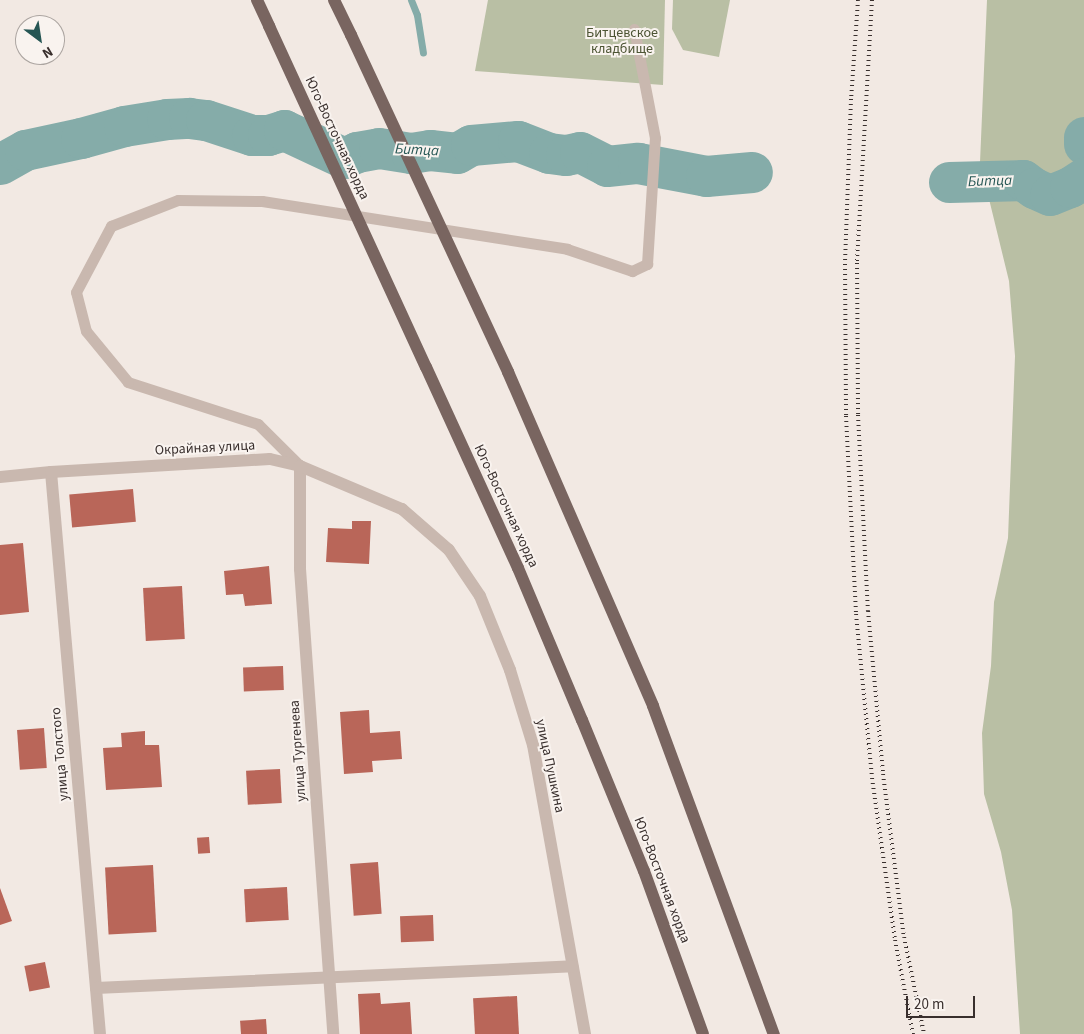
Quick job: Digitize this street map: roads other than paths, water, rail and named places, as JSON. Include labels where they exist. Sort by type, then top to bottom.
[{"type":"main road","name":"Юго-Восточная хорда","points":[[257,0],[518,568],[644,871],[703,1034]]},
{"type":"main road","points":[[334,0],[508,372],[653,706],[774,1034]]},
{"type":"street","name":"Окрайная улица","points":[[0,477],[51,472],[270,459],[300,466],[402,509]]},
{"type":"street","name":"улица Тургенева","points":[[300,466],[300,568],[333,1034]]},
{"type":"street","name":"улица Толстого","points":[[51,472],[100,1034]]},
{"type":"street","name":"улица Пушкина","points":[[402,509],[449,550],[480,596],[510,670],[533,745],[585,1034]]},
{"type":"street","points":[[96,988],[572,966]]},
{"type":"lane","points":[[300,466],[258,424],[128,382],[86,330],[76,292],[111,226],[178,200],[262,201],[567,249],[632,270],[647,264],[655,138],[634,29]]},
{"type":"waterway","points":[[411,0],[417,15],[423,53]]},
{"type":"waterway","name":"Битца","points":[[0,164],[25,150],[81,138],[124,126],[167,119],[189,118],[206,120],[252,135],[268,135],[284,130],[344,158],[357,152],[379,148],[411,153],[430,150],[457,153],[471,145],[518,141],[549,153],[566,155],[580,152],[607,166],[638,163],[706,176],[752,172]]},
{"type":"waterway","name":"Битца","points":[[1084,137],[1084,144]]},
{"type":"waterway","name":"Битца","points":[[949,182],[1023,180],[1034,188],[1050,195],[1070,187],[1084,178]]},
{"type":"railway","points":[[858,0],[851,99],[845,264],[846,416],[856,614],[872,778],[895,940],[913,1034]]},
{"type":"railway","points":[[872,0],[857,263],[858,415],[868,611],[883,774],[904,937],[924,1034]]},
{"type":"park label","name":"Битцевское кладбище","points":[[622,42]]}]
